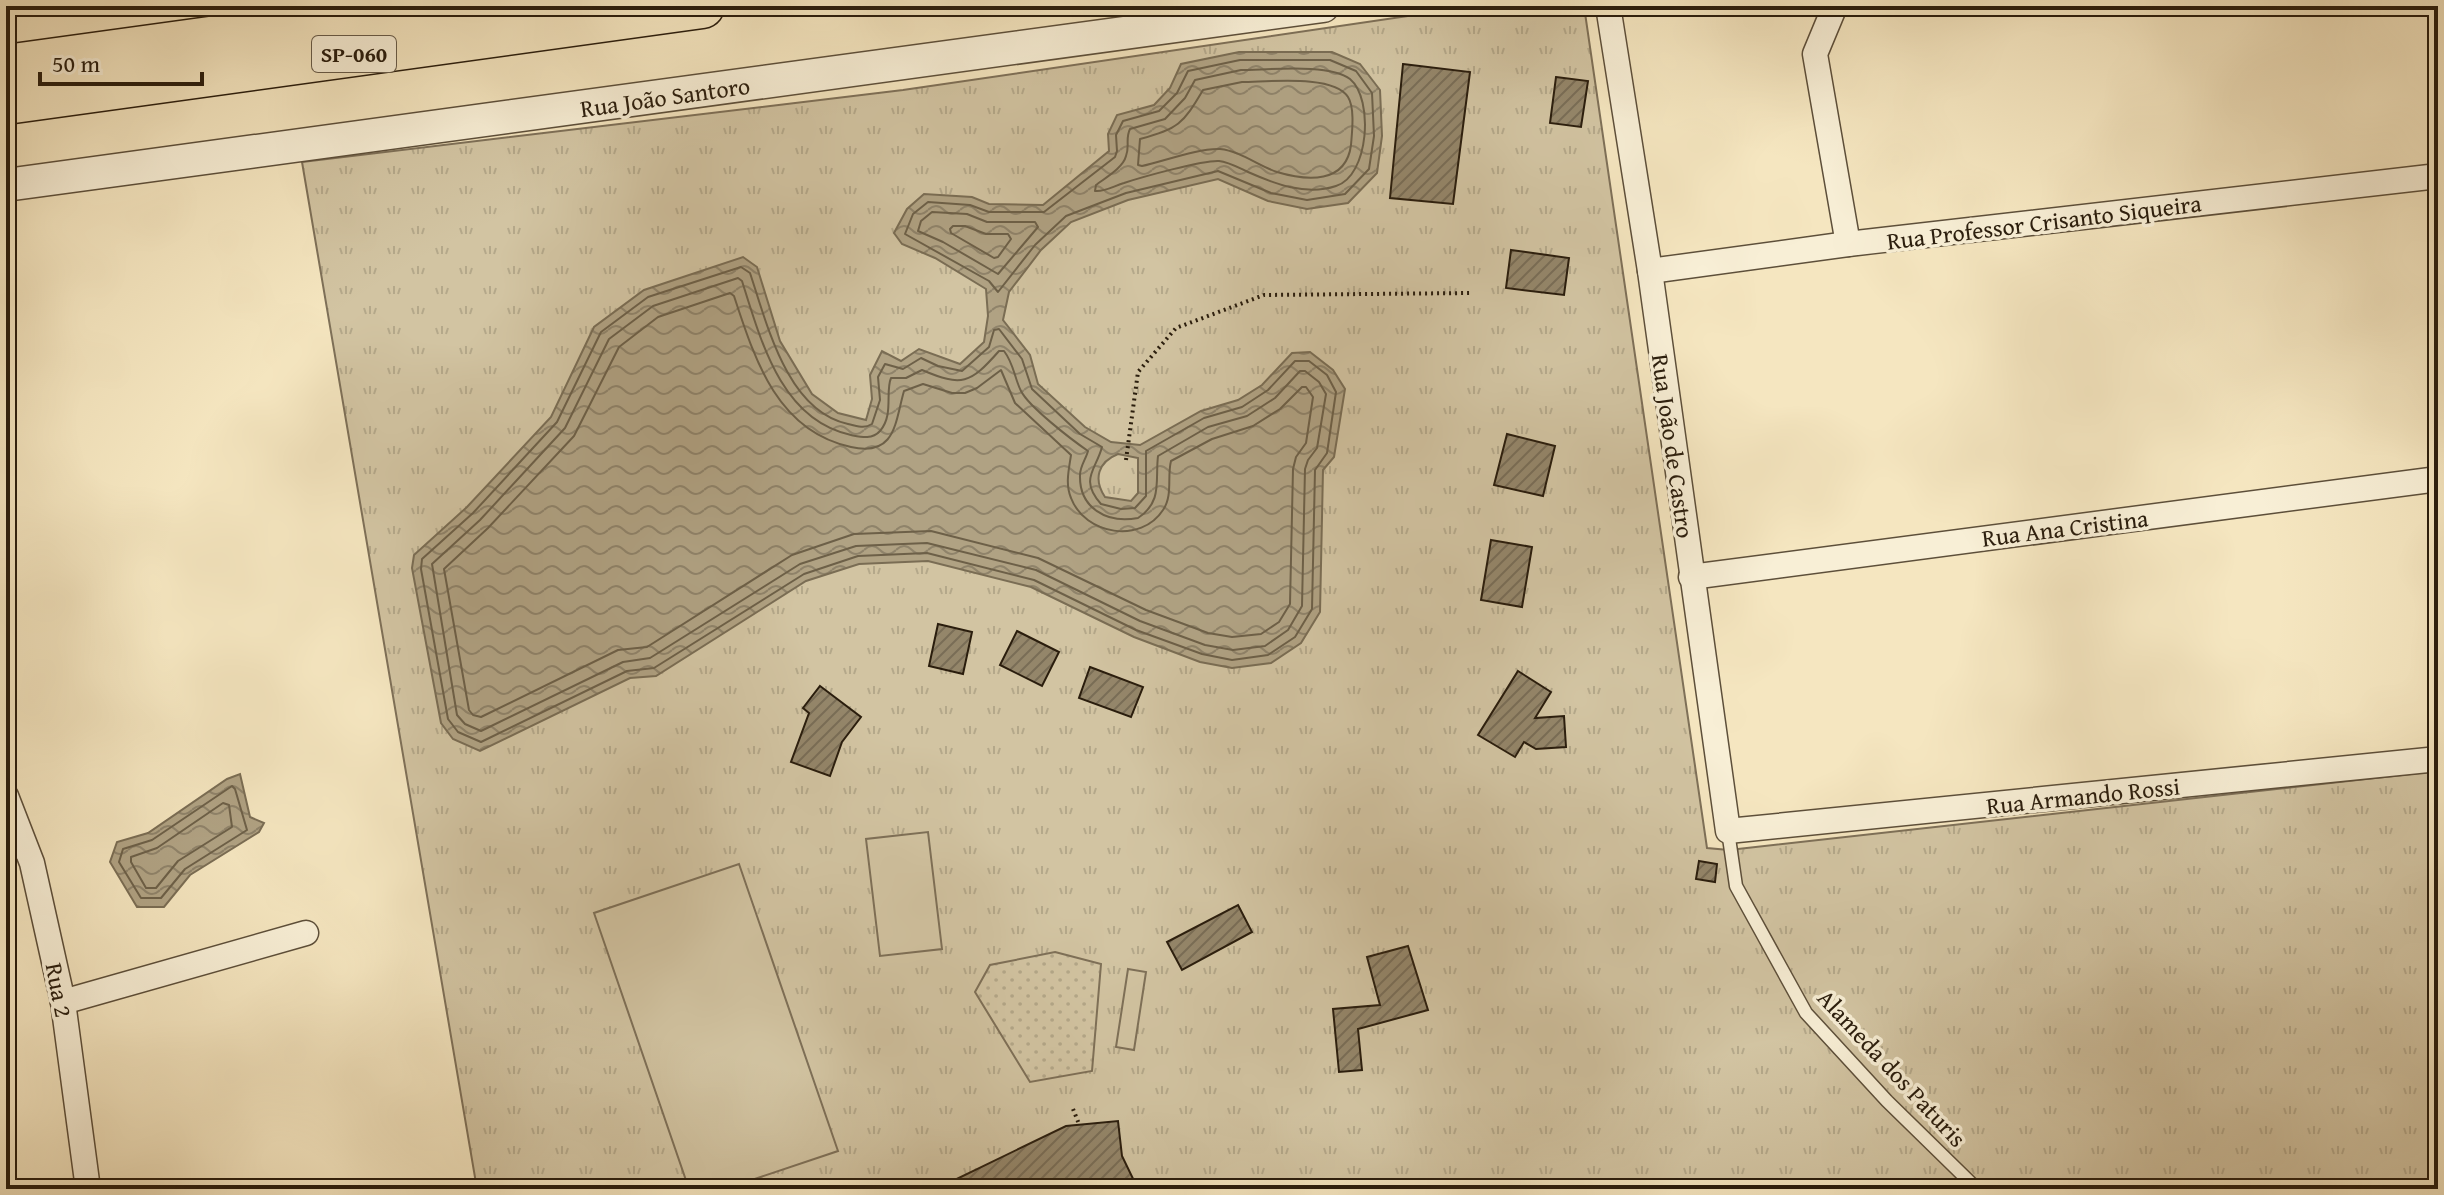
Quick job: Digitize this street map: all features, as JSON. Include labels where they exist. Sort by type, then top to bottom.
[{"type":"highway","name":"SP-060","points":[[6,67],[451,6]]},
{"type":"highway","name":"SP-060","points":[[6,102],[702,6]]},
{"type":"street","name":"Rua João Santoro","points":[[6,185],[1323,6]]},
{"type":"street","name":"Rua João de Castro","points":[[1608,6],[1650,271],[1728,831]]},
{"type":"street","points":[[1835,6],[1815,54],[1848,244]]},
{"type":"street","name":"Rua Professor Crisanto Siqueira","points":[[1650,271],[1848,244],[2438,176]]},
{"type":"street","name":"Rua Ana Cristina","points":[[1691,577],[2438,479]]},
{"type":"street","name":"Rua Armando Rossi","points":[[1728,831],[2438,759]]},
{"type":"street","name":"Rua 2","points":[[6,796],[16,852],[32,863],[63,1002],[88,1189]]},
{"type":"street","points":[[63,1002],[306,933]]},
{"type":"lane","name":"Rua João de Castro","points":[[1728,831],[1736,886]]},
{"type":"lane","name":"Alameda dos Paturis","points":[[1736,886],[1806,1013],[1887,1101],[1977,1189]]},
{"type":"path","points":[[1126,460],[1138,372],[1176,328],[1264,295],[1472,293]]},
{"type":"path","points":[[1073,1109],[1079,1124]]},
{"type":"green space","points":[[1476,6],[1584,6],[1707,848],[1729,850],[2438,771],[2438,1189],[477,1189],[302,162],[903,90]]},
{"type":"green space","points":[[928,832],[942,949],[880,956],[866,839]]},
{"type":"green space","points":[[739,864],[838,1151],[725,1189],[689,1189],[594,913]]},
{"type":"green space","points":[[1055,952],[1101,964],[1092,1071],[1030,1082],[975,992],[990,965]]},
{"type":"green space","points":[[1128,969],[1146,972],[1134,1050],[1116,1047]]},
{"type":"water","points":[[1239,52],[1332,52],[1360,64],[1380,90],[1382,136],[1377,173],[1348,203],[1307,209],[1268,201],[1218,179],[1128,200],[1071,222],[1041,250],[1009,292],[1003,320],[1030,355],[1038,384],[1085,427],[1111,442],[1140,445],[1201,411],[1238,400],[1262,385],[1292,353],[1310,352],[1333,370],[1345,389],[1334,457],[1323,470],[1320,612],[1301,643],[1271,663],[1232,668],[1200,662],[1134,637],[1031,587],[928,561],[859,564],[806,581],[656,676],[630,678],[480,751],[453,739],[441,723],[412,568],[414,555],[467,507],[551,417],[594,327],[644,290],[743,257],[757,267],[780,341],[812,394],[838,413],[866,420],[872,399],[870,375],[882,351],[901,361],[919,349],[960,364],[984,342],[988,316],[986,289],[935,258],[902,244],[894,233],[907,209],[924,194],[972,197],[989,204],[1043,205],[1109,151],[1108,134],[1117,115],[1154,105],[1170,88],[1181,64]],"holes":[[[1118,454],[1138,458],[1138,493],[1131,501],[1105,497],[1099,484],[1102,466]]]},
{"type":"water","points":[[240,774],[250,817],[264,823],[259,832],[190,875],[164,907],[137,907],[110,862],[117,842],[148,833],[227,779]]},
{"type":"building","points":[[1403,64],[1470,72],[1453,204],[1390,198]]},
{"type":"building","points":[[1556,77],[1588,81],[1581,127],[1550,123]]},
{"type":"building","points":[[1511,250],[1569,258],[1564,295],[1506,288]]},
{"type":"building","points":[[1507,434],[1555,446],[1543,496],[1494,485]]},
{"type":"building","points":[[1491,540],[1532,547],[1522,607],[1481,600]]},
{"type":"building","points":[[938,624],[972,632],[963,674],[929,666]]},
{"type":"building","points":[[1017,631],[1059,652],[1042,686],[1000,665]]},
{"type":"building","points":[[1090,667],[1143,687],[1131,717],[1079,698]]},
{"type":"building","points":[[1518,671],[1551,692],[1535,718],[1564,716],[1566,747],[1536,749],[1524,742],[1515,757],[1478,735]]},
{"type":"building","points":[[820,686],[861,717],[842,742],[830,776],[791,762],[809,713],[803,708]]},
{"type":"building","points":[[1699,861],[1717,864],[1715,882],[1696,879]]},
{"type":"building","points":[[1238,905],[1252,932],[1182,970],[1167,942]]},
{"type":"building","points":[[1408,946],[1428,1010],[1358,1029],[1362,1070],[1339,1072],[1333,1009],[1380,1005],[1367,957]]},
{"type":"building","points":[[1118,1121],[1122,1156],[1138,1189],[936,1189],[1066,1126]]}]
